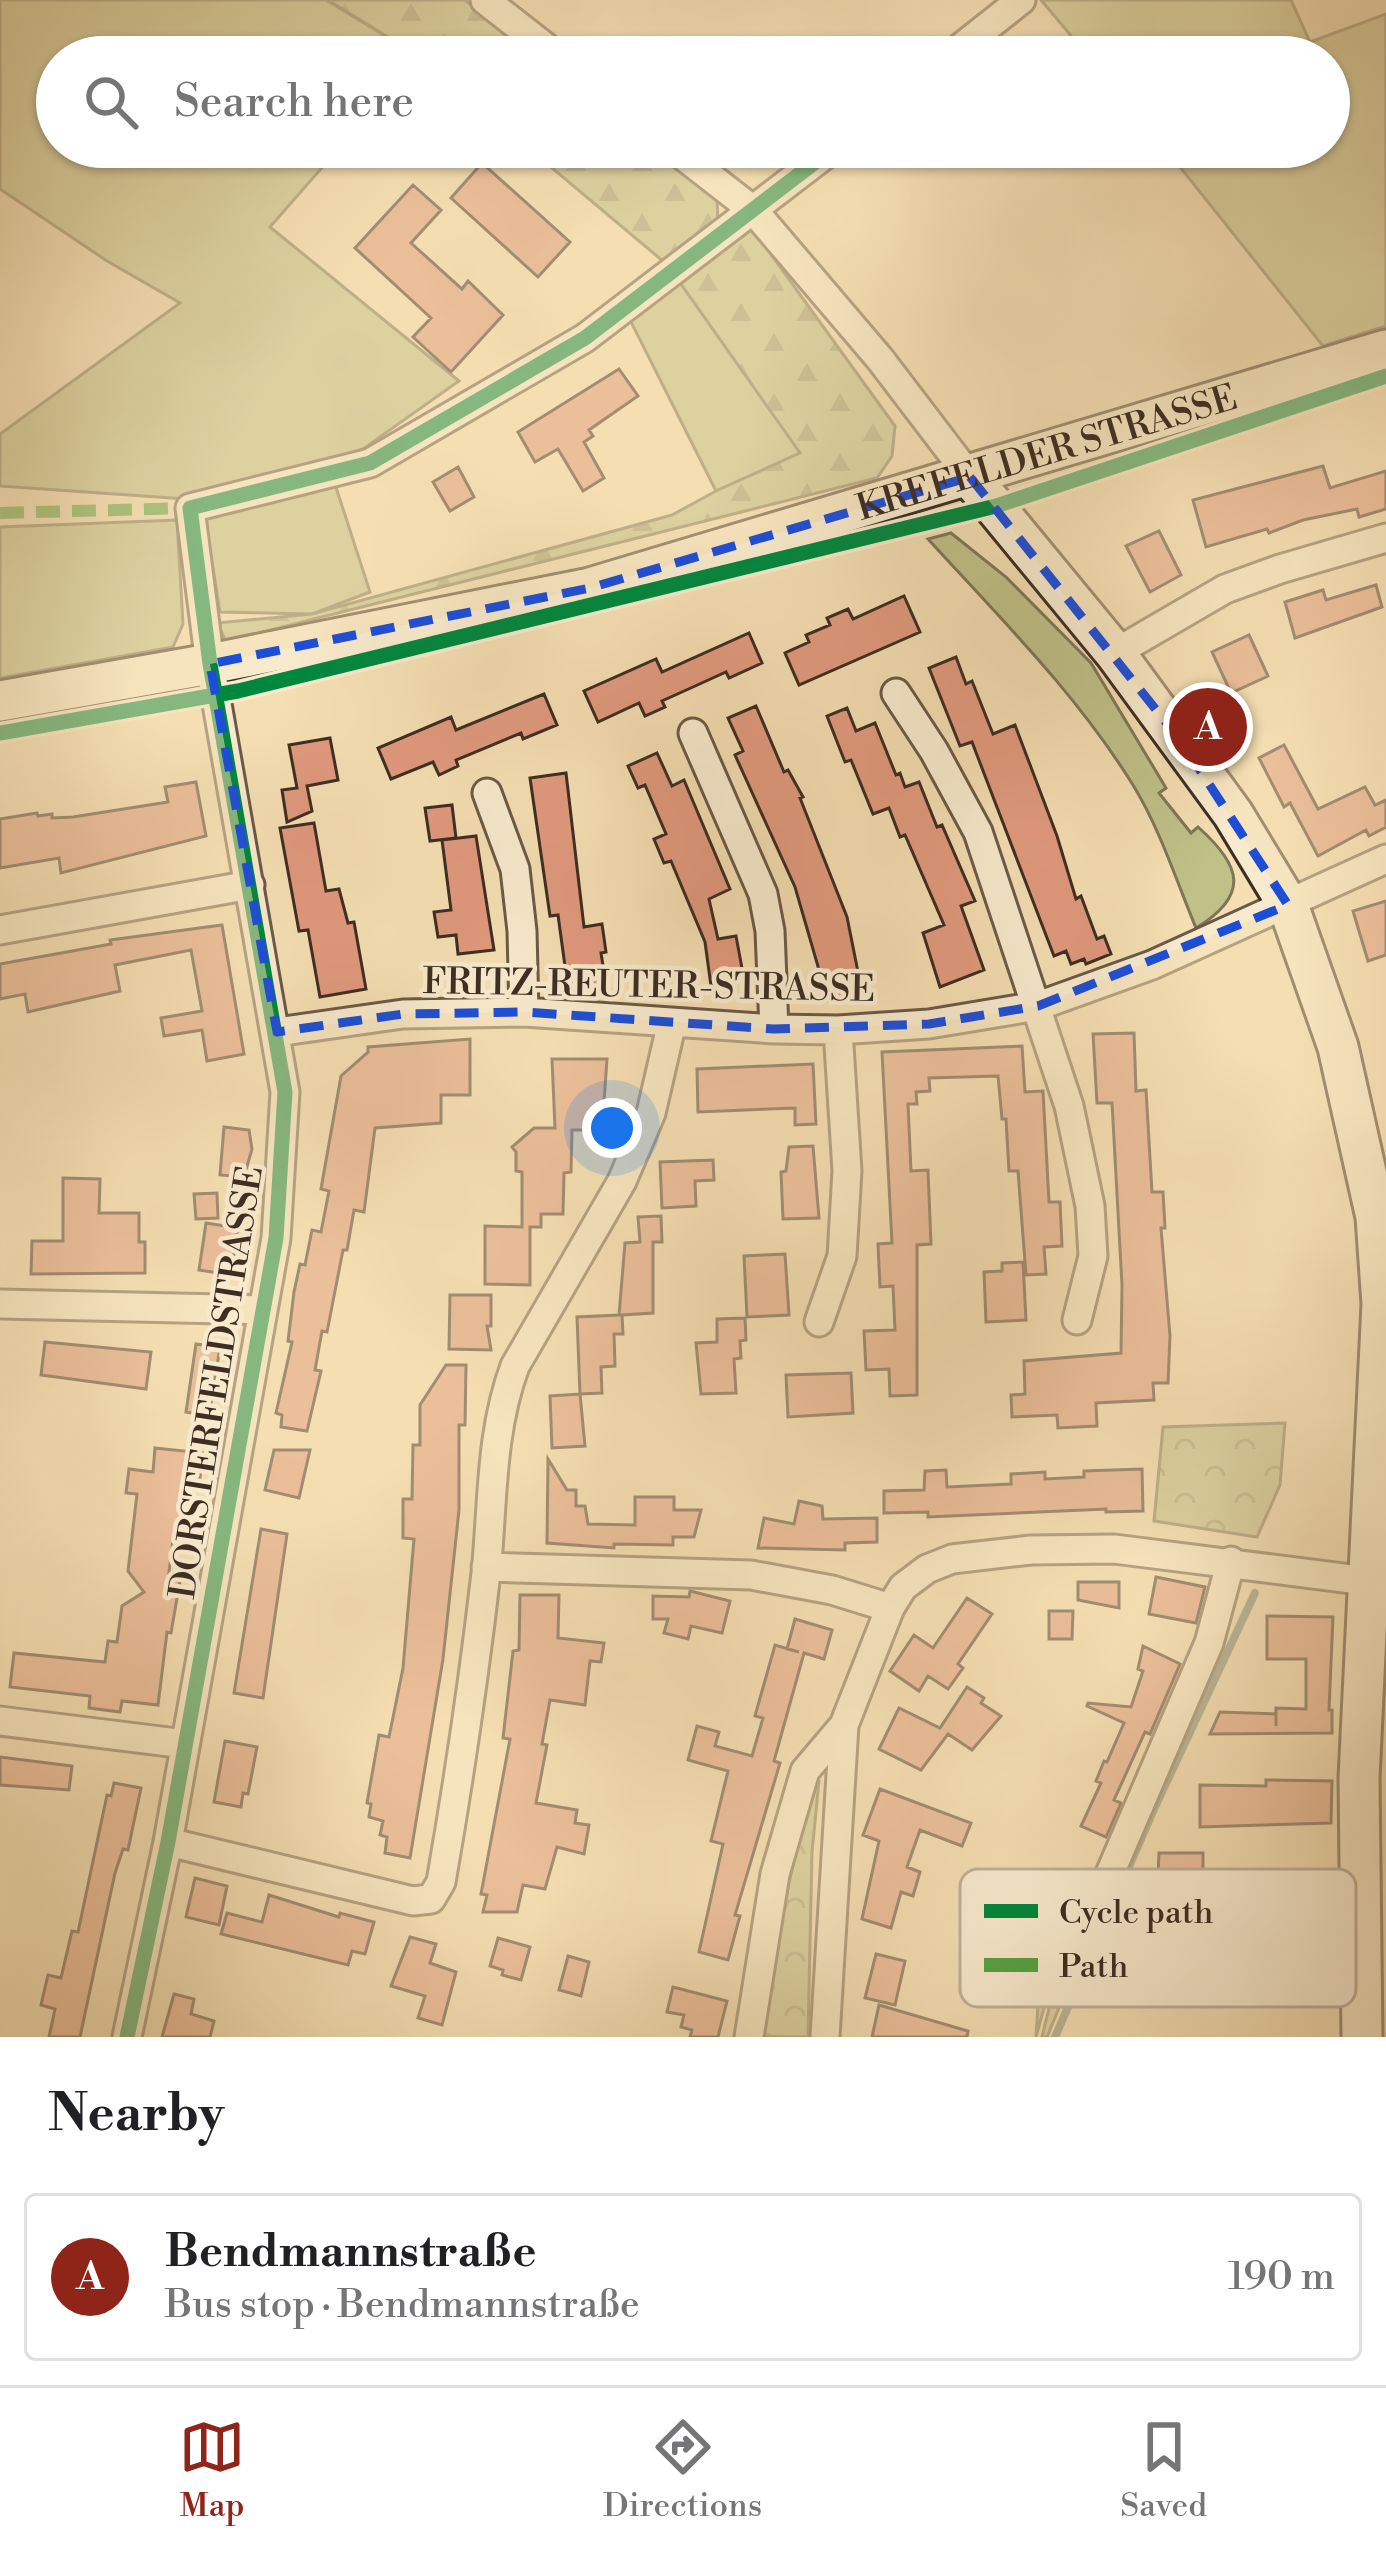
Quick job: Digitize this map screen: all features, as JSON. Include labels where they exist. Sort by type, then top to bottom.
[{"type":"street","points":[[485,0],[531,36]]},
{"type":"street","points":[[976,36],[1021,0]]},
{"type":"street","points":[[699,168],[754,211],[880,359],[970,477],[1115,652],[1233,814],[1288,904],[1338,1047],[1376,1183],[1382,1377],[1359,1778],[1362,2037]]},
{"type":"street","points":[[754,211],[808,168]]},
{"type":"street","name":"DORSTERFELDSTRASSE","points":[[127,2037],[168,1842],[276,1238],[282,1168],[285,1092],[277,1032],[210,664],[190,508],[370,463],[585,338],[754,211]]},
{"type":"street","name":"KREFELDER STRASSE","points":[[0,701],[590,588],[1386,350]]},
{"type":"street","points":[[1115,652],[1226,589],[1280,568],[1386,538]]},
{"type":"street","points":[[896,693],[978,832],[1070,1106],[1090,1207],[1093,1256],[1077,1320]]},
{"type":"street","points":[[693,734],[763,894],[770,931],[774,1029]]},
{"type":"street","points":[[487,793],[515,868],[523,932],[524,1012]]},
{"type":"street","name":"FRITZ-REUTER-STRASSE","points":[[277,1032],[403,1014],[524,1012],[774,1029],[929,1024],[1038,1006],[1152,965],[1386,859]]},
{"type":"street","points":[[0,930],[250,885]]},
{"type":"street","points":[[168,1842],[413,1901],[431,1899],[442,1882],[469,1717],[497,1423],[504,1396],[515,1366],[622,1181],[651,1113],[672,1022]]},
{"type":"street","points":[[819,1322],[842,1256],[847,1171],[838,1030]]},
{"type":"street","points":[[0,1304],[262,1310]]},
{"type":"street","points":[[824,2037],[844,1725],[903,1587],[927,1569],[952,1559],[1031,1550],[1114,1549],[1367,1581]]},
{"type":"street","points":[[1112,1869],[1209,1643],[1231,1561]]},
{"type":"street","points":[[486,1567],[751,1575],[832,1590],[890,1609]]},
{"type":"street","points":[[0,1720],[185,1744]]},
{"type":"street","points":[[749,2037],[775,1874],[805,1771],[844,1725]]},
{"type":"highlighted area","points":[[970,477],[1181,741],[1288,905],[1038,1006],[929,1024],[774,1029],[524,1012],[403,1014],[277,1032],[210,664],[590,588]]},
{"type":"green space","points":[[0,0],[326,0],[385,36],[36,36],[36,168],[322,168],[270,227],[459,381],[363,449],[328,464],[186,499],[0,486],[0,434],[180,303],[0,189]]},
{"type":"green space","points":[[328,0],[465,0],[511,36],[386,36]]},
{"type":"green space","points":[[1041,0],[1291,0],[1307,36],[1071,36]]},
{"type":"green space","points":[[1386,14],[1386,326],[1323,346],[1181,168],[1350,168],[1350,36],[1326,36]]},
{"type":"green space","points":[[552,168],[681,168],[717,196],[718,225],[670,267]]},
{"type":"green space","points":[[749,224],[895,426],[892,456],[877,478],[226,641],[217,623],[312,614],[672,515],[800,453],[674,274]]},
{"type":"green space","points":[[671,270],[801,453],[716,491],[623,306]]},
{"type":"green space","points":[[333,478],[370,592],[312,614],[220,612],[205,519]]},
{"type":"green space","points":[[177,520],[183,624],[173,647],[0,678],[0,527]]},
{"type":"green space","points":[[951,533],[1006,577],[1091,663],[1166,788],[1159,793],[1191,833],[1198,827],[1224,855],[1234,880],[1232,892],[1196,928],[1151,819],[1111,751],[1036,657],[928,539]]},
{"type":"green space","points":[[1285,1423],[1280,1485],[1257,1537],[1154,1521],[1163,1427]]},
{"type":"green space","points":[[813,1772],[819,1781],[812,1852],[808,2037],[756,2037]]},
{"type":"green space","points":[[1038,2007],[1044,2007],[1036,2037]]},
{"type":"green space","points":[[1049,2007],[1059,2007],[1047,2037],[1042,2037]]},
{"type":"building","points":[[478,168],[488,168],[570,242],[538,277],[451,198]]},
{"type":"building","points":[[413,185],[441,210],[411,243],[462,289],[468,281],[503,315],[451,372],[413,337],[431,318],[355,248]]},
{"type":"building","points":[[619,369],[638,396],[589,430],[593,436],[584,442],[604,478],[583,491],[558,449],[535,462],[518,432]]},
{"type":"building","points":[[1323,466],[1330,488],[1386,471],[1386,509],[1359,517],[1357,509],[1303,520],[1206,547],[1193,500]]},
{"type":"building","points":[[458,467],[474,497],[450,511],[433,482]]},
{"type":"building","points":[[1159,531],[1181,575],[1150,592],[1126,546]]},
{"type":"building","points":[[1376,585],[1382,607],[1295,638],[1285,602],[1323,590],[1326,600]]},
{"type":"building","points":[[904,596],[920,632],[799,685],[785,653],[809,642],[806,635],[830,625],[827,618],[848,609],[853,619]]},
{"type":"building","points":[[749,633],[762,663],[729,678],[726,672],[662,701],[665,707],[645,716],[639,703],[598,722],[584,691],[656,659],[662,672]]},
{"type":"building","points":[[1249,635],[1268,676],[1231,693],[1212,652]]},
{"type":"building","points":[[956,657],[966,684],[972,681],[993,734],[1015,725],[1076,899],[1081,896],[1097,939],[1104,936],[1111,954],[1086,964],[1084,959],[1071,964],[1066,951],[1054,956],[972,742],[960,746],[929,668]]},
{"type":"building","points":[[544,694],[557,725],[523,739],[521,733],[456,760],[458,766],[439,775],[433,762],[391,779],[378,748],[451,717],[456,730]]},
{"type":"building","points":[[756,706],[784,772],[788,770],[803,797],[847,917],[862,992],[828,1001],[795,887],[735,755],[743,751],[728,718]]},
{"type":"building","points":[[847,708],[856,731],[875,723],[896,775],[900,773],[905,787],[919,782],[937,827],[942,825],[975,901],[961,906],[984,970],[940,987],[923,933],[944,925],[889,808],[873,814],[851,760],[845,762],[827,716]]},
{"type":"building","points":[[330,738],[338,780],[307,786],[312,811],[287,822],[282,790],[297,788],[289,745]]},
{"type":"building","points":[[1284,745],[1318,809],[1365,787],[1375,805],[1386,800],[1386,827],[1369,836],[1366,830],[1318,856],[1290,803],[1284,807],[1259,758]]},
{"type":"building","points":[[657,753],[672,786],[684,780],[730,889],[709,899],[718,939],[736,936],[744,979],[711,986],[705,942],[671,861],[664,863],[654,839],[666,834],[645,785],[638,788],[628,766]]},
{"type":"building","points":[[566,773],[584,927],[602,924],[606,952],[601,953],[606,984],[568,988],[558,915],[550,916],[530,778]]},
{"type":"building","points":[[196,782],[206,836],[61,873],[59,858],[0,868],[0,819],[37,813],[73,817],[168,802],[165,787]]},
{"type":"building","points":[[452,805],[456,838],[430,841],[425,808]]},
{"type":"building","points":[[314,823],[326,891],[339,889],[348,923],[354,922],[366,989],[320,997],[308,930],[299,931],[280,828]]},
{"type":"building","points":[[476,836],[494,950],[458,954],[456,935],[438,937],[434,912],[451,910],[442,840]]},
{"type":"building","points":[[1386,901],[1386,955],[1368,961],[1353,911]]},
{"type":"building","points":[[222,925],[244,1054],[207,1061],[202,1030],[164,1036],[161,1018],[202,1011],[191,950],[115,965],[120,991],[28,1012],[25,994],[0,999],[0,964],[111,944],[110,940]]},
{"type":"building","points":[[1134,1033],[1136,1091],[1146,1090],[1152,1192],[1163,1192],[1168,1383],[1153,1383],[1154,1400],[1096,1403],[1097,1426],[1058,1428],[1057,1415],[1012,1417],[1011,1395],[1025,1394],[1024,1361],[1121,1353],[1112,1103],[1097,1103],[1093,1034]]},
{"type":"building","points":[[470,1039],[470,1095],[441,1095],[441,1123],[375,1128],[364,1212],[354,1210],[347,1250],[343,1250],[327,1332],[322,1331],[315,1370],[321,1371],[307,1431],[281,1427],[282,1415],[276,1413],[292,1342],[288,1341],[294,1292],[312,1230],[321,1232],[329,1191],[321,1189],[341,1076],[368,1047]]},
{"type":"building","points":[[1022,1046],[1025,1092],[1043,1091],[1049,1202],[1060,1202],[1062,1246],[1044,1247],[1046,1274],[1026,1275],[1018,1171],[1009,1171],[998,1076],[929,1078],[930,1091],[916,1092],[917,1104],[908,1104],[911,1171],[928,1170],[931,1244],[917,1245],[917,1395],[890,1396],[889,1369],[866,1370],[864,1331],[895,1330],[893,1286],[880,1287],[878,1244],[892,1243],[882,1052]]},
{"type":"building","points":[[552,1059],[607,1059],[602,1130],[572,1130],[563,1214],[541,1214],[541,1227],[530,1227],[530,1285],[485,1284],[485,1226],[522,1227],[522,1172],[516,1171],[512,1147],[534,1128],[555,1128]]},
{"type":"building","points":[[813,1064],[816,1124],[795,1125],[795,1108],[698,1112],[697,1069]]},
{"type":"building","points":[[224,1127],[249,1130],[252,1149],[244,1177],[220,1175]]},
{"type":"building","points":[[813,1146],[819,1218],[783,1219],[781,1172],[786,1171],[789,1147]]},
{"type":"building","points":[[713,1160],[714,1180],[695,1181],[696,1206],[662,1208],[660,1162]]},
{"type":"building","points":[[63,1178],[100,1179],[99,1213],[139,1213],[145,1273],[31,1274],[32,1241],[63,1241]]},
{"type":"building","points":[[217,1193],[218,1218],[196,1219],[194,1194]]},
{"type":"building","points":[[661,1216],[662,1242],[653,1242],[653,1313],[622,1315],[623,1334],[614,1334],[615,1366],[601,1367],[602,1393],[580,1394],[577,1317],[619,1315],[625,1243],[640,1242],[638,1217]]},
{"type":"building","points":[[206,1223],[238,1228],[231,1275],[199,1270]]},
{"type":"building","points":[[785,1254],[789,1315],[747,1317],[744,1256]]},
{"type":"building","points":[[1023,1262],[1026,1320],[986,1322],[984,1272],[1002,1271],[1002,1263]]},
{"type":"building","points":[[450,1295],[491,1295],[491,1326],[487,1326],[491,1350],[449,1349]]},
{"type":"building","points":[[745,1318],[746,1340],[740,1341],[741,1358],[734,1359],[736,1393],[701,1394],[696,1343],[717,1342],[717,1319]]},
{"type":"building","points":[[45,1342],[151,1352],[146,1389],[41,1375]]},
{"type":"building","points":[[196,1344],[220,1347],[209,1416],[186,1412]]},
{"type":"building","points":[[446,1365],[466,1365],[465,1425],[459,1425],[459,1510],[443,1659],[410,1858],[385,1853],[387,1837],[380,1835],[383,1821],[369,1817],[371,1804],[367,1803],[379,1735],[389,1737],[403,1668],[414,1539],[403,1538],[403,1499],[412,1499],[420,1405]]},
{"type":"building","points":[[851,1373],[853,1413],[788,1417],[786,1375]]},
{"type":"building","points":[[580,1394],[585,1446],[552,1448],[550,1396]]},
{"type":"building","points":[[155,1448],[203,1453],[200,1478],[191,1479],[185,1537],[174,1532],[168,1580],[180,1581],[171,1633],[167,1632],[158,1705],[122,1701],[120,1712],[89,1708],[90,1696],[10,1687],[14,1653],[105,1662],[108,1641],[117,1642],[122,1606],[144,1592],[128,1571],[137,1494],[126,1493],[129,1469],[153,1472]]},
{"type":"building","points":[[274,1450],[310,1450],[299,1498],[265,1490]]},
{"type":"building","points":[[548,1459],[567,1490],[576,1490],[576,1506],[585,1506],[588,1524],[635,1525],[635,1497],[674,1497],[674,1510],[701,1510],[694,1537],[673,1537],[673,1545],[614,1544],[614,1548],[547,1543]]},
{"type":"building","points":[[1142,1469],[1143,1511],[928,1517],[928,1512],[884,1513],[884,1491],[924,1490],[925,1471],[946,1470],[947,1487],[1011,1484],[1011,1474],[1045,1472],[1045,1479],[1084,1477],[1084,1471]]},
{"type":"building","points":[[799,1501],[822,1506],[823,1519],[877,1518],[877,1542],[845,1543],[845,1550],[758,1548],[764,1518],[794,1524]]},
{"type":"building","points":[[261,1529],[287,1534],[263,1698],[234,1693]]},
{"type":"building","points":[[1156,1577],[1205,1587],[1196,1623],[1149,1614]]},
{"type":"building","points":[[1078,1582],[1119,1582],[1119,1608],[1078,1600]]},
{"type":"building","points":[[690,1591],[730,1601],[722,1633],[691,1626],[688,1639],[664,1633],[668,1619],[653,1619],[653,1596],[689,1597]]},
{"type":"building","points":[[520,1595],[559,1595],[558,1638],[604,1643],[601,1662],[590,1661],[585,1705],[550,1700],[536,1803],[577,1810],[575,1823],[589,1825],[584,1854],[557,1847],[545,1889],[523,1885],[517,1912],[483,1912],[487,1895],[481,1894],[510,1739],[503,1738],[513,1651],[519,1650]]},
{"type":"building","points":[[967,1598],[992,1614],[958,1664],[963,1668],[948,1689],[928,1676],[919,1691],[890,1671],[914,1635],[933,1648]]},
{"type":"building","points":[[1049,1611],[1073,1611],[1072,1639],[1049,1639]]},
{"type":"building","points":[[1267,1616],[1333,1617],[1332,1733],[1210,1734],[1220,1712],[1276,1714],[1276,1708],[1306,1709],[1306,1659],[1267,1659]]},
{"type":"building","points":[[795,1619],[832,1630],[824,1659],[804,1653],[774,1761],[780,1763],[735,1915],[740,1916],[728,1960],[699,1952],[723,1844],[711,1841],[728,1771],[688,1760],[697,1726],[719,1732],[715,1746],[752,1756],[763,1718],[755,1716],[775,1645],[787,1649]]},
{"type":"building","points":[[1143,1646],[1180,1664],[1114,1800],[1121,1803],[1106,1837],[1081,1826],[1101,1783],[1096,1781],[1104,1761],[1124,1723],[1087,1706],[1131,1707],[1143,1671],[1138,1669]]},
{"type":"building","points":[[967,1687],[1001,1716],[972,1750],[948,1734],[921,1770],[879,1749],[899,1708],[940,1728]]},
{"type":"building","points":[[225,1741],[257,1747],[241,1807],[214,1802]]},
{"type":"building","points":[[0,1757],[72,1766],[69,1790],[0,1785]]},
{"type":"building","points":[[1266,1780],[1332,1781],[1331,1823],[1200,1827],[1200,1785],[1266,1786]]},
{"type":"building","points":[[114,1783],[141,1788],[128,1850],[123,1849],[115,1873],[80,2037],[49,2037],[55,2009],[41,2005],[48,1975],[61,1978],[72,1931],[78,1932],[107,1795],[111,1796]]},
{"type":"building","points":[[880,1789],[971,1823],[962,1846],[920,1830],[907,1867],[920,1872],[913,1896],[901,1892],[891,1928],[862,1919],[879,1841],[863,1835]]},
{"type":"building","points":[[1159,1853],[1203,1853],[1203,1869],[1158,1869]]},
{"type":"building","points":[[195,1878],[227,1886],[219,1925],[186,1917]]},
{"type":"building","points":[[269,1895],[339,1917],[340,1913],[374,1922],[365,1954],[352,1951],[348,1965],[221,1934],[227,1913],[262,1922]]},
{"type":"building","points":[[410,1937],[436,1944],[430,1963],[456,1972],[442,2025],[418,2018],[425,1996],[391,1986]]},
{"type":"building","points":[[498,1938],[530,1947],[521,1980],[490,1966]]},
{"type":"building","points":[[876,1954],[905,1961],[895,2005],[865,1998]]},
{"type":"building","points":[[568,1956],[589,1962],[581,1996],[559,1990]]},
{"type":"building","points":[[673,1987],[727,2001],[718,2037],[690,2037],[692,2030],[681,2027],[684,2015],[667,2012]]},
{"type":"building","points":[[174,1994],[194,1999],[191,2014],[214,2021],[210,2037],[162,2037]]},
{"type":"building","points":[[879,2005],[968,2031],[967,2037],[872,2037]]},
{"type":"waterway","points":[[1128,1869],[1255,1593]]},
{"type":"waterway","points":[[1055,2037],[1068,2007]]},
{"type":"marked path","points":[[0,513],[190,508]]},
{"type":"cycle path","points":[[127,2037],[168,1842],[276,1238],[285,1092],[210,664],[190,508],[370,463],[585,338],[808,168]]},
{"type":"cycle path","points":[[0,733],[238,691],[996,506],[1386,376]]},
{"type":"place","name":"Bendmannstraße","points":[[1208,727]]}]
